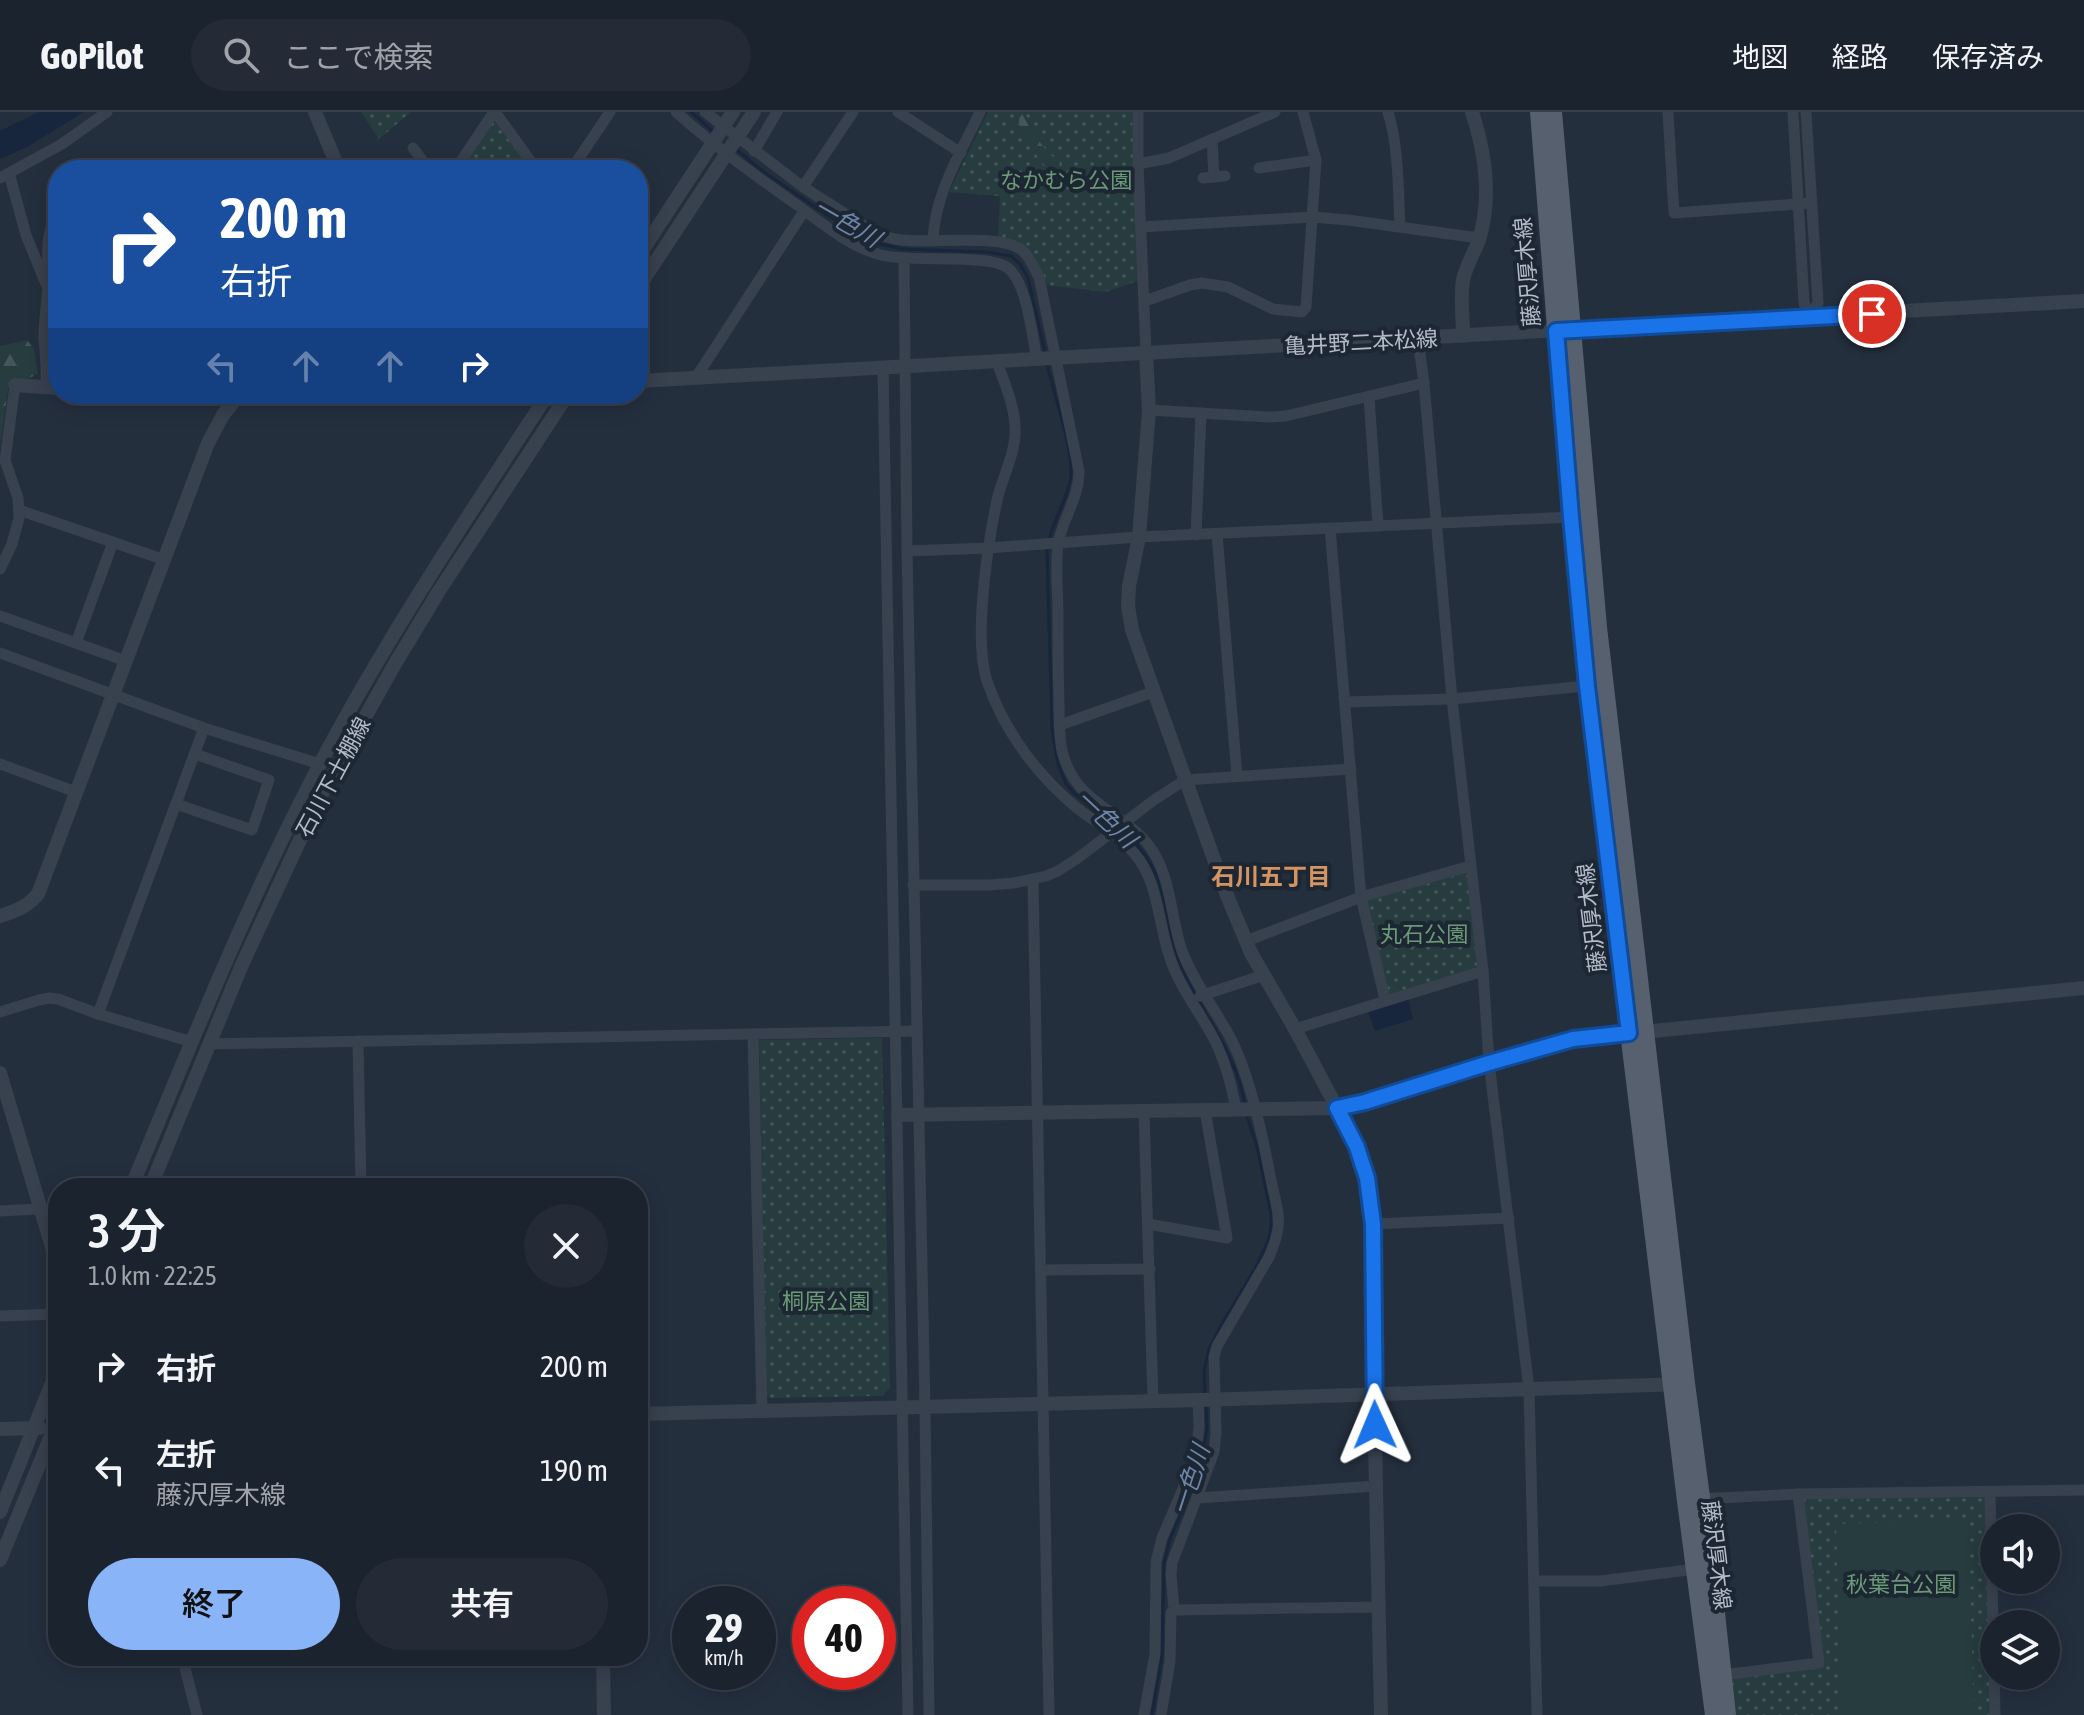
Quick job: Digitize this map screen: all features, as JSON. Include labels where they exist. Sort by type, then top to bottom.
[{"type":"main road","name":"藤沢厚木線","points":[[1539,112],[1598,627],[1637,1032],[1694,1500],[1727,1715]]},
{"type":"main road","name":"藤沢厚木線","points":[[1553,112],[1571,517],[1587,686],[1637,1032]]},
{"type":"main road","name":"藤沢厚木線","points":[[1694,1500],[1696,1569],[1714,1715]]},
{"type":"street","points":[[48,367],[44,338],[48,288],[4,175],[62,144],[107,112]]},
{"type":"street","points":[[315,112],[335,160]]},
{"type":"street","points":[[462,160],[494,112],[530,160]]},
{"type":"street","points":[[578,160],[610,112]]},
{"type":"street","points":[[676,112],[804,211],[858,246],[881,255],[904,259],[993,261],[1010,269],[1017,278],[1046,359],[1079,471],[1076,495],[1052,544],[1062,750],[1068,769],[1078,785],[1137,833],[1148,845],[1163,872],[1182,949],[1241,1063],[1246,1109]]},
{"type":"street","points":[[705,112],[803,187],[849,218],[884,236],[903,240],[999,242],[1025,252],[1039,277],[1046,359]]},
{"type":"street","points":[[648,273],[754,112]]},
{"type":"street","points":[[754,151],[777,112]]},
{"type":"street","points":[[803,187],[853,112]]},
{"type":"street","points":[[898,112],[961,153]]},
{"type":"street","points":[[933,241],[935,211],[980,112]]},
{"type":"street","points":[[1138,112],[1149,410],[1139,537],[1128,606],[1132,630],[1153,692],[1246,941],[1337,1108],[1364,1168],[1373,1224],[1381,1715]]},
{"type":"street","points":[[1138,164],[1169,158],[1275,112]]},
{"type":"street","points":[[1145,301],[1202,283],[1228,287],[1273,309],[1302,312],[1306,307],[1316,160],[1303,112]]},
{"type":"street","points":[[1388,112],[1397,170],[1400,226]]},
{"type":"street","points":[[1463,336],[1464,277],[1479,238],[1485,205],[1485,171],[1472,112]]},
{"type":"street","points":[[1668,112],[1674,213],[1804,203]]},
{"type":"street","points":[[1793,112],[1804,203]]},
{"type":"street","points":[[1806,112],[1804,303],[1811,317]]},
{"type":"street","points":[[648,241],[729,118]]},
{"type":"street","points":[[1212,139],[1214,177]]},
{"type":"street","points":[[413,148],[422,160]]},
{"type":"street","points":[[1259,168],[1316,160]]},
{"type":"street","points":[[695,379],[804,211]]},
{"type":"street","points":[[1141,227],[1312,217],[1479,238]]},
{"type":"street","points":[[904,259],[929,1715]]},
{"type":"street","name":"亀井野二本松線","points":[[648,381],[2084,301]]},
{"type":"street","points":[[1418,339],[1452,699],[1483,971],[1489,1063],[1529,1389],[1537,1715]]},
{"type":"street","points":[[997,362],[1014,416],[1015,436],[988,548],[981,647],[993,695],[1016,740],[1044,776],[1062,795],[1132,850],[1145,869],[1170,958],[1265,1146],[1278,1213],[1275,1242],[1269,1257],[1217,1346],[1191,1470],[1162,1538],[1156,1562],[1155,1654],[1144,1715]]},
{"type":"street","points":[[883,368],[908,1715]]},
{"type":"street","points":[[1149,410],[1286,416],[1424,383]]},
{"type":"street","points":[[0,569],[17,530],[19,510],[5,460],[15,385],[48,387]]},
{"type":"street","points":[[1369,397],[1378,526]]},
{"type":"street","points":[[0,916],[22,909],[38,894],[208,443],[232,404]]},
{"type":"street","name":"石川下土棚線","points":[[135,1178],[239,929],[320,764],[423,583],[541,404]]},
{"type":"street","name":"石川下土棚線","points":[[154,1178],[241,967],[318,801],[439,591],[561,404]]},
{"type":"street","points":[[1196,535],[1201,413]]},
{"type":"street","points":[[19,510],[165,560]]},
{"type":"street","points":[[907,551],[1571,517]]},
{"type":"street","points":[[1330,528],[1361,897],[1385,1000]]},
{"type":"street","points":[[1217,534],[1237,776]]},
{"type":"street","points":[[76,643],[113,542]]},
{"type":"street","points":[[0,616],[126,661]]},
{"type":"street","points":[[0,653],[204,728],[320,764]]},
{"type":"street","points":[[1345,702],[1452,699],[1587,686]]},
{"type":"street","points":[[1060,725],[1153,692]]},
{"type":"street","points":[[98,1014],[204,728]]},
{"type":"street","points":[[176,804],[252,830],[269,780],[195,754]]},
{"type":"street","points":[[0,764],[76,792]]},
{"type":"street","points":[[913,885],[988,885],[1033,880],[1058,871],[1185,780],[1351,769]]},
{"type":"street","points":[[1246,941],[1361,897],[1470,866]]},
{"type":"street","points":[[1033,880],[1049,1715]]},
{"type":"street","points":[[1295,1029],[1483,971]]},
{"type":"street","points":[[1190,1000],[1264,975]]},
{"type":"street","points":[[898,1115],[1337,1108],[1573,1039],[2084,988]]},
{"type":"street","points":[[0,1012],[49,998],[58,999],[192,1042]]},
{"type":"street","points":[[208,1044],[917,1031]]},
{"type":"street","points":[[753,1034],[762,1412]]},
{"type":"street","points":[[358,1041],[361,1178]]},
{"type":"street","points":[[0,1073],[3,1096],[48,1235]]},
{"type":"street","points":[[1148,1224],[1227,1238],[1205,1110]]},
{"type":"street","points":[[1144,1112],[1153,1400]]},
{"type":"street","points":[[0,1211],[40,1209]]},
{"type":"street","points":[[1373,1224],[1509,1218]]},
{"type":"street","points":[[1041,1270],[1150,1269]]},
{"type":"street","points":[[0,1316],[48,1314]]},
{"type":"street","points":[[648,1414],[1679,1384]]},
{"type":"street","points":[[0,1512],[48,1393]]},
{"type":"street","points":[[1161,1715],[1170,1661],[1171,1613],[1174,1610],[1172,1563],[1214,1452],[1216,1432],[1207,1400]]},
{"type":"street","points":[[0,1429],[48,1426]]},
{"type":"street","points":[[0,1560],[48,1446]]},
{"type":"street","points":[[1198,1498],[1376,1486]]},
{"type":"street","points":[[1694,1500],[1798,1494],[2084,1490]]},
{"type":"street","points":[[1990,1491],[1995,1715]]},
{"type":"street","points":[[1723,1675],[1819,1663],[1798,1494]]},
{"type":"street","points":[[1534,1581],[1600,1581],[1696,1569]]},
{"type":"street","points":[[1174,1610],[1379,1607]]},
{"type":"street","points":[[185,1666],[197,1715]]},
{"type":"street","points":[[603,1666],[604,1715]]},
{"type":"green space","points":[[361,112],[411,112],[379,139]]},
{"type":"green space","name":"なかむら公園","points":[[988,112],[1132,112],[1138,281],[1105,292],[1047,285],[1025,248],[998,237],[1000,196],[949,192]]},
{"type":"green space","points":[[1017,112],[1025,112],[1035,136],[1064,168],[1055,177],[1026,139]]},
{"type":"green space","points":[[497,122],[525,160],[467,160],[492,123]]},
{"type":"green space","points":[[27,340],[34,349],[38,374],[8,388],[0,447],[0,346]]},
{"type":"green space","name":"丸石公園","points":[[1470,866],[1483,971],[1385,1000],[1361,897]]},
{"type":"green space","name":"桐原公園","points":[[882,1038],[890,1388],[882,1396],[770,1398],[766,1395],[759,1040]]},
{"type":"green space","name":"秋葉台公園","points":[[1990,1491],[1991,1514],[1980,1514],[1980,1594],[1994,1594],[1994,1610],[1980,1610],[1980,1690],[1997,1690],[1998,1715],[1727,1715],[1723,1675],[1819,1662],[1798,1494]]},
{"type":"green space","points":[[1968,1520],[1974,1715],[1842,1715],[1836,1524]]},
{"type":"water","points":[[39,112],[84,112],[27,147],[0,159],[0,131]]},
{"type":"water","points":[[1407,994],[1413,1019],[1375,1031],[1366,1006]]},
{"type":"waterway","name":"一色川","points":[[691,112],[715,133]]},
{"type":"waterway","name":"一色川","points":[[737,150],[827,215],[872,242],[902,249],[987,252],[1011,256],[1028,278],[1045,352]]},
{"type":"waterway","name":"一色川","points":[[1047,364],[1067,441],[1071,470],[1068,489],[1049,541]]},
{"type":"waterway","name":"一色川","points":[[1047,549],[1052,730],[1058,764],[1066,784],[1075,794],[1114,825]]},
{"type":"waterway","name":"一色川","points":[[1120,829],[1138,846],[1152,866],[1179,961],[1225,1048],[1245,1106]]},
{"type":"waterway","name":"一色川","points":[[1205,1394],[1204,1371],[1209,1349],[1256,1267],[1271,1227],[1257,1147],[1246,1113]]},
{"type":"waterway","name":"一色川","points":[[1152,1715],[1162,1655],[1164,1563],[1170,1539],[1203,1455],[1206,1406]]},
{"type":"district","name":"石川五丁目","points":[[1271,877]]},
{"type":"route","points":[[1375,1425],[1373,1224],[1367,1178],[1357,1147],[1337,1108],[1573,1039],[1629,1033],[1587,686],[1556,331],[1872,314]]}]
